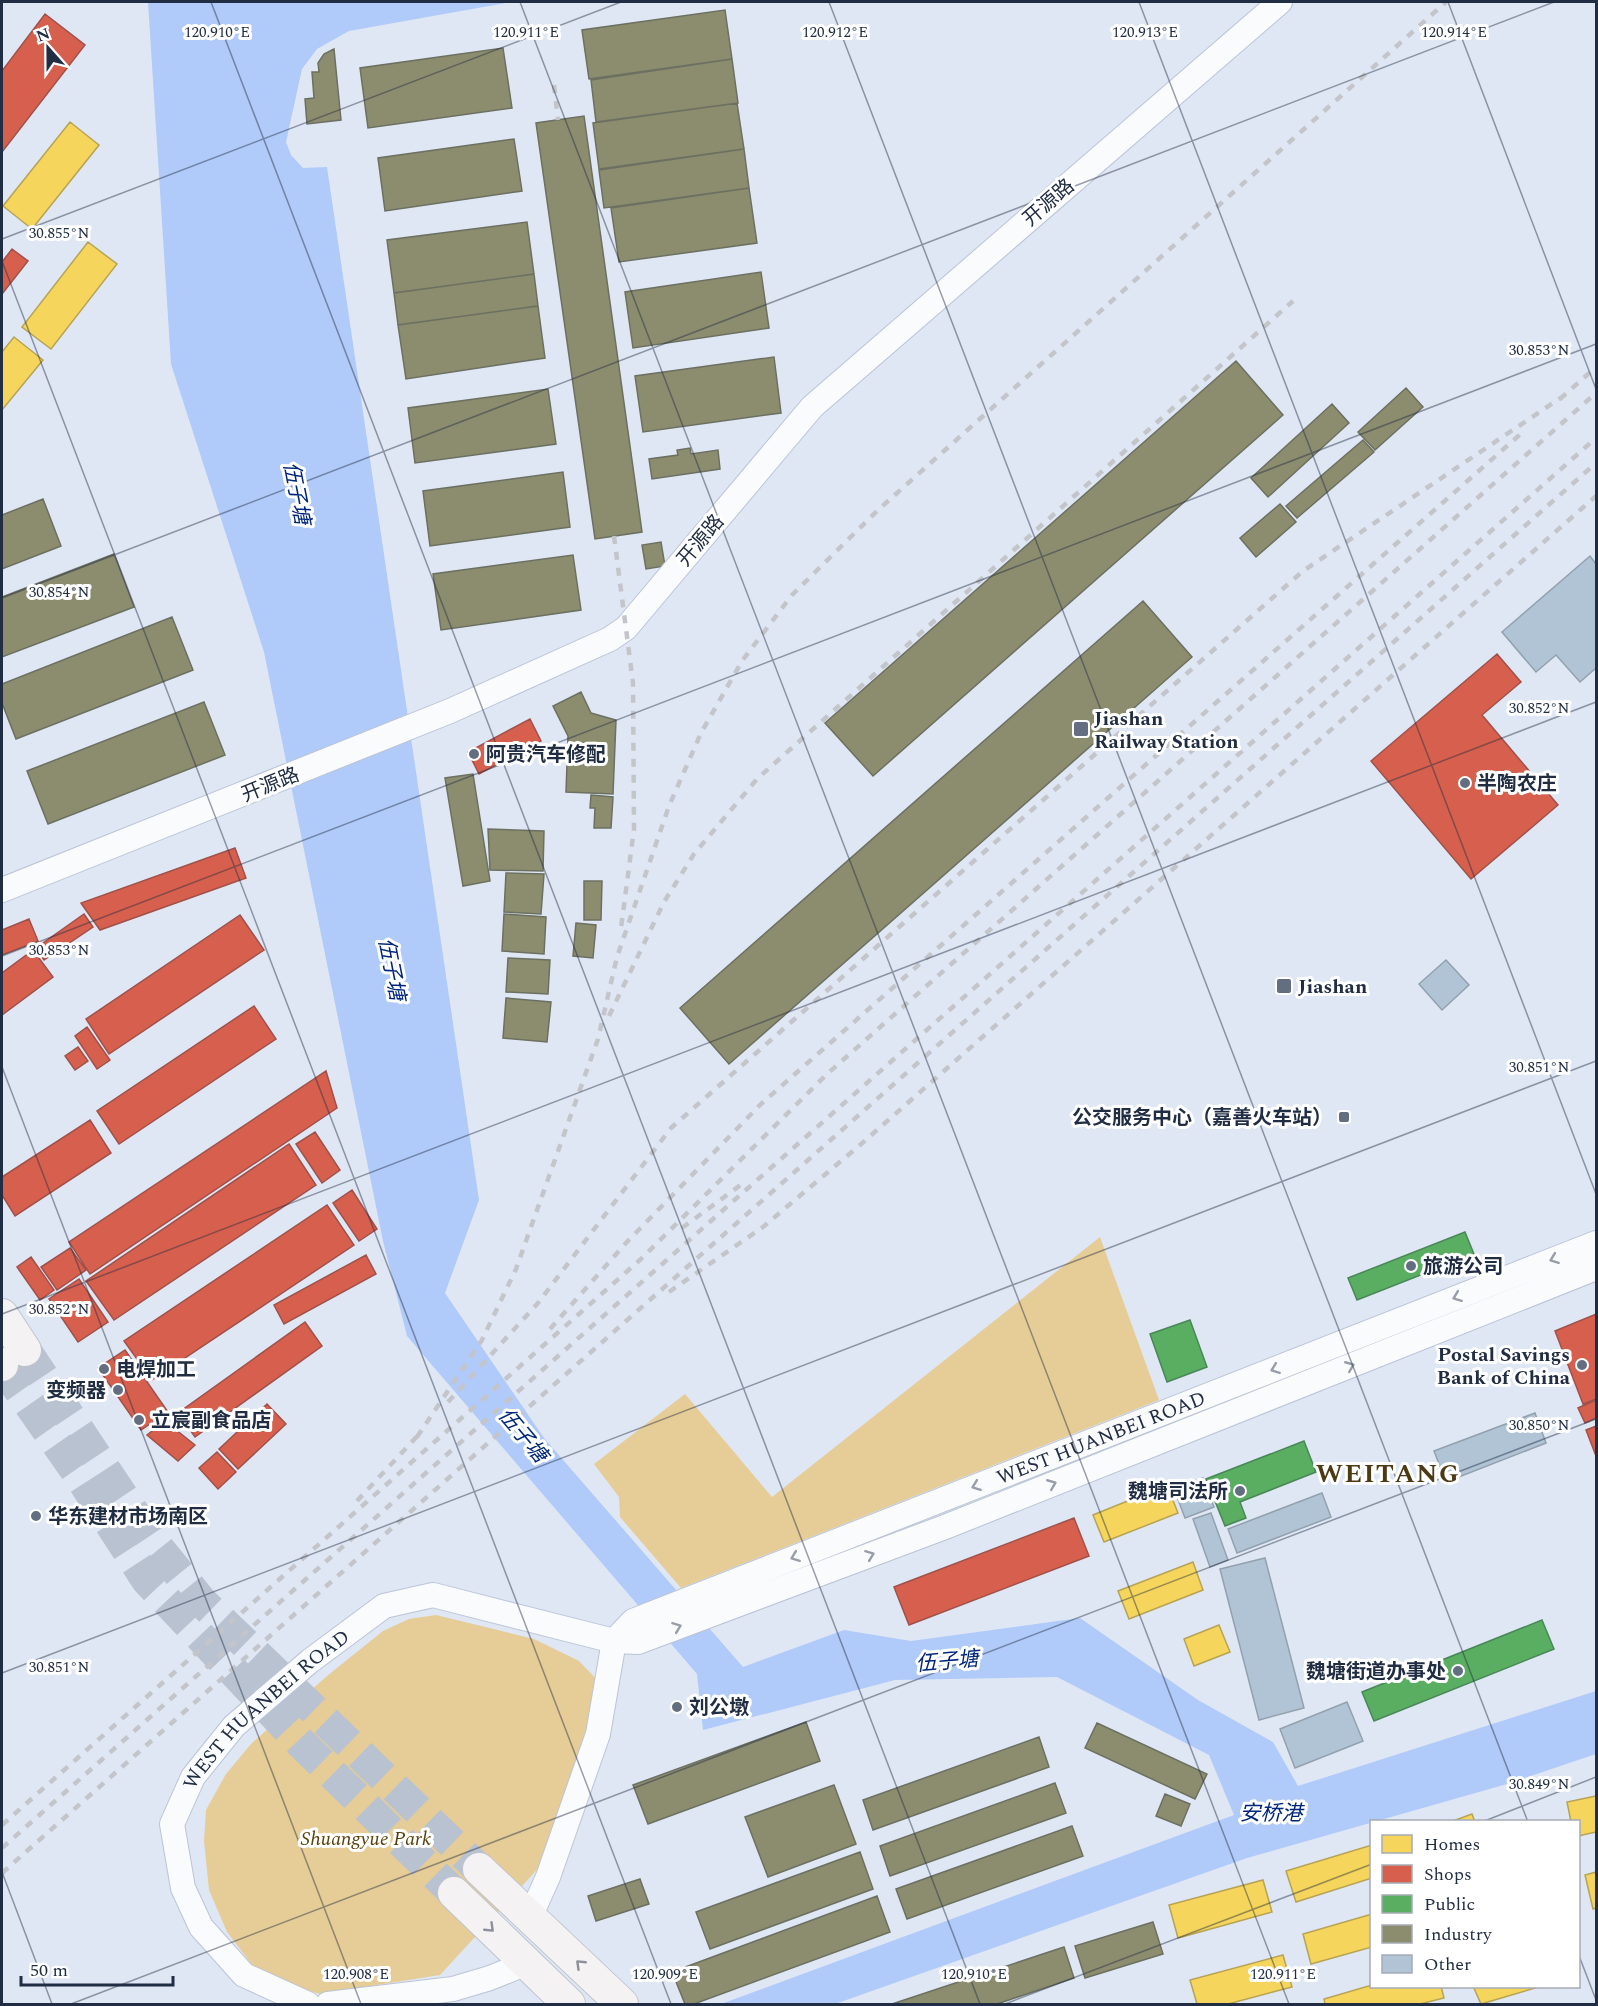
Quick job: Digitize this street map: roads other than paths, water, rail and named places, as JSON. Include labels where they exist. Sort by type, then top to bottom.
[{"type":"main road","points":[[2,1315],[10,1360]]},
{"type":"main road","points":[[480,1869],[622,2004]]},
{"type":"main road","points":[[454,1893],[569,2004]]},
{"type":"street","name":"开源路","points":[[2,890],[450,711],[610,639],[626,628],[812,407],[1280,2]]},
{"type":"street","name":"WEST HUANBEI ROAD","points":[[308,2004],[244,1975],[201,1927],[183,1887],[172,1824],[193,1778],[234,1726],[310,1661],[384,1606],[433,1595],[614,1641],[1596,1243]]},
{"type":"street","name":"WEST HUANBEI ROAD","points":[[712,1602],[945,1527],[1596,1268]]},
{"type":"street","points":[[530,1917],[548,1877],[598,1734],[614,1641]]},
{"type":"street","points":[[328,2004],[453,1989],[490,1978],[527,1963]]},
{"type":"water","points":[[148,2],[512,2],[349,31],[317,49],[302,69],[286,142],[291,155],[303,168],[327,167],[479,1200],[445,1293],[544,1438],[743,1667],[844,1630],[911,1641],[1080,1618],[1198,1700],[1273,1742],[1298,1786],[1596,1691],[1596,1754],[1507,1784],[1381,1820],[1370,1820],[1370,1823],[1247,1858],[835,2004],[721,2004],[1234,1815],[1209,1755],[1057,1677],[895,1680],[703,1730],[697,1674],[407,1336],[383,1241],[264,652],[171,364]]},
{"type":"tunnel","points":[[25,1350],[151,1539],[201,1601],[479,1869]]},
{"type":"tunnel","points":[[2,1365],[79,1475],[147,1580],[301,1743],[454,1893]]},
{"type":"railway","points":[[417,1437],[482,1340],[516,1269],[598,1039],[617,957],[669,806],[701,733],[742,661],[792,595],[878,510],[1446,2]]},
{"type":"railway","points":[[554,85],[558,120]]},
{"type":"railway","points":[[609,1016],[664,902],[694,854],[757,779],[1293,301]]},
{"type":"railway","points":[[1560,399],[1596,367]]},
{"type":"railway","points":[[2,1825],[641,1259],[826,1075],[1596,393]]},
{"type":"railway","points":[[448,1402],[538,1303],[671,1128],[1303,571],[1565,395]]},
{"type":"railway","points":[[550,1329],[626,1243],[761,1104],[1524,431]]},
{"type":"railway","points":[[2,1848],[1596,438]]},
{"type":"railway","points":[[2,1873],[1596,463]]},
{"type":"railway","points":[[669,1292],[763,1227],[860,1145],[1596,496]]},
{"type":"railway","points":[[614,536],[633,683],[634,829],[621,928]]},
{"type":"railway","points":[[682,1228],[742,1184]]},
{"type":"railway","points":[[357,1501],[422,1431]]},
{"type":"place","name":"Jiashan Railway Station","points":[[1081,729]]},
{"type":"place","name":"阿贵汽车修配","points":[[474,754]]},
{"type":"place","name":"半陶农庄","points":[[1465,783]]},
{"type":"place","name":"Jiashan","points":[[1284,986]]},
{"type":"place","name":"公交服务中心（嘉善火车站）","points":[[1344,1117]]},
{"type":"place","name":"旅游公司","points":[[1411,1266]]},
{"type":"place","name":"Postal Savings Bank of China","points":[[1582,1365]]},
{"type":"place","name":"电焊加工","points":[[104,1369]]},
{"type":"place","name":"变频器","points":[[118,1390]]},
{"type":"place","name":"立宸副食品店","points":[[139,1420]]},
{"type":"place","name":"魏塘司法所","points":[[1240,1491]]},
{"type":"place","name":"华东建材市场南区","points":[[36,1516]]},
{"type":"place","name":"魏塘街道办事处","points":[[1458,1671]]},
{"type":"place","name":"刘公墩","points":[[677,1707]]},
{"type":"district","name":"WEITANG","points":[[1388,1473]]},
{"type":"water label","name":"伍子塘","points":[[297,493]]},
{"type":"water label","name":"伍子塘","points":[[392,969]]},
{"type":"water label","name":"伍子塘","points":[[523,1435]]},
{"type":"water label","name":"伍子塘","points":[[947,1661]]},
{"type":"water label","name":"安桥港","points":[[1271,1813]]},
{"type":"park label","name":"Shuangyue Park","points":[[366,1838]]}]
